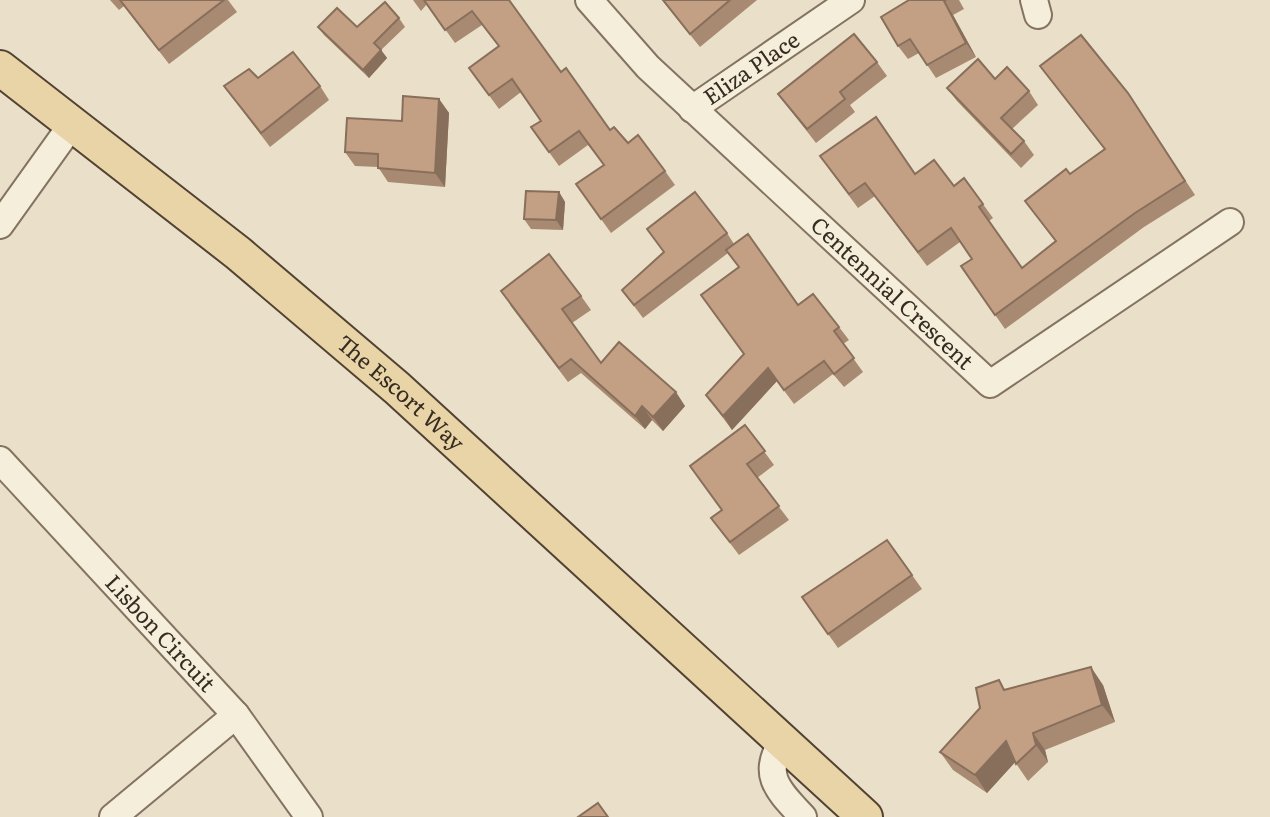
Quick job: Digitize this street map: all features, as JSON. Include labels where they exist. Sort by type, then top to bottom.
[{"type":"main road","name":"The Escort Way","points":[[0,68],[238,253],[397,388],[865,817]]},
{"type":"street","name":"Centennial Crescent","points":[[589,0],[611,28],[692,109],[990,384],[1230,222]]},
{"type":"street","name":"Eliza Place","points":[[692,109],[851,0]]},
{"type":"street","points":[[0,225],[73,123]]},
{"type":"street","name":"Lisbon Circuit","points":[[0,460],[236,715],[309,817]]},
{"type":"street","points":[[113,817],[236,715]]},
{"type":"street","points":[[783,741],[772,757],[772,774],[803,817]]},
{"type":"building","points":[[120,0],[224,0],[159,50]]},
{"type":"building","points":[[424,0],[509,0],[561,72],[566,68],[610,130],[614,127],[628,143],[638,135],[665,171],[601,219],[576,184],[604,165],[579,131],[549,152],[531,127],[541,121],[512,79],[489,95],[469,68],[499,46],[472,11],[445,30]]},
{"type":"building","points":[[663,0],[730,0],[690,34]]},
{"type":"building","points":[[909,0],[946,0],[966,43],[927,65],[910,39],[898,46],[881,17]]},
{"type":"building","points":[[385,2],[399,18],[374,43],[381,50],[363,70],[318,27],[337,8],[357,27]]},
{"type":"building","points":[[854,34],[877,62],[840,92],[845,99],[807,129],[778,94]]},
{"type":"building","points":[[1081,35],[1128,93],[1185,181],[1135,213],[995,315],[961,266],[972,259],[951,228],[918,252],[865,183],[849,194],[820,156],[876,117],[915,174],[934,160],[954,186],[964,178],[983,204],[979,207],[1022,268],[1056,241],[1025,201],[1066,169],[1070,174],[1105,149],[1040,66]]},
{"type":"building","points":[[293,52],[320,86],[261,133],[224,86],[249,69],[258,78]]},
{"type":"building","points":[[978,59],[995,79],[1007,67],[1029,91],[1001,118],[1024,141],[1011,154],[947,88]]},
{"type":"building","points":[[403,96],[439,99],[435,173],[378,168],[378,154],[345,152],[347,118],[402,121]]},
{"type":"building","points":[[526,191],[559,192],[556,220],[524,219]]},
{"type":"building","points":[[695,192],[727,233],[634,305],[622,290],[664,252],[647,229]]},
{"type":"building","points":[[748,234],[798,305],[813,294],[839,327],[834,331],[854,358],[834,374],[824,361],[784,390],[768,368],[723,416],[706,395],[744,354],[701,295],[739,267],[726,250]]},
{"type":"building","points":[[549,254],[581,296],[562,309],[601,363],[619,342],[676,392],[653,417],[642,406],[635,416],[571,359],[559,368],[501,291]]},
{"type":"building","points":[[745,425],[765,451],[747,464],[779,506],[730,542],[711,518],[722,510],[690,466]]},
{"type":"building","points":[[887,540],[912,575],[828,634],[802,597]]},
{"type":"building","points":[[1091,667],[1102,705],[1033,733],[1036,745],[1016,764],[1006,741],[975,775],[940,752],[980,708],[976,688],[999,680],[1004,690]]},
{"type":"building","points":[[598,803],[608,817],[578,817]]}]
